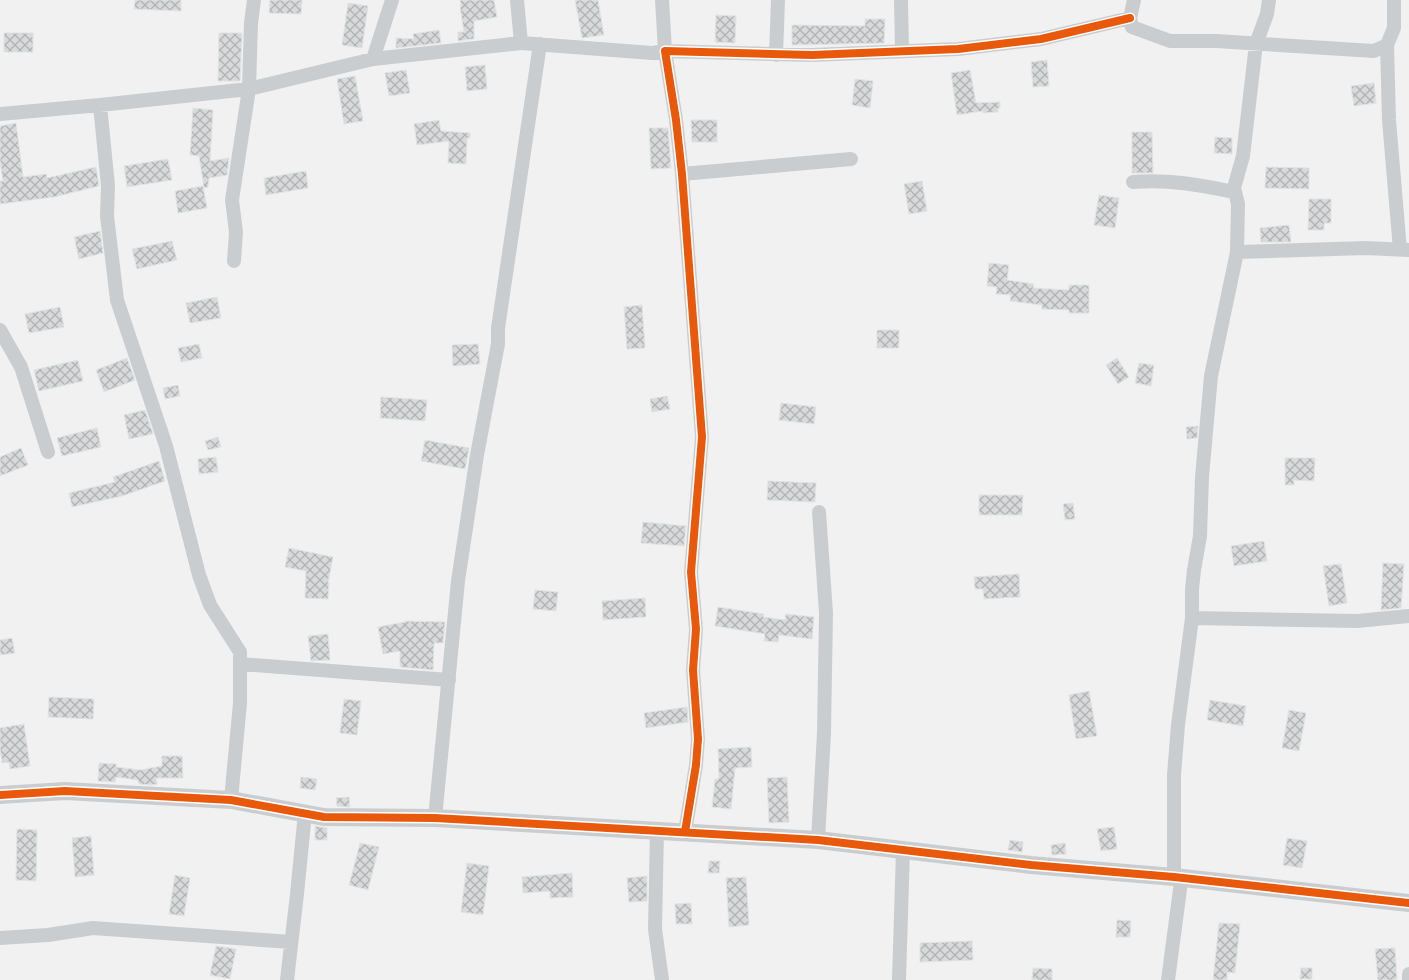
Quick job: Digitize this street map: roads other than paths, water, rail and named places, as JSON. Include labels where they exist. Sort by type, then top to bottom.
[{"type":"street","points":[[234,261],[236,232],[232,200],[249,89],[251,23],[254,0]]},
{"type":"street","points":[[373,59],[392,0]]},
{"type":"street","points":[[517,0],[522,43]]},
{"type":"street","points":[[662,0],[665,51],[682,174],[702,437],[691,572],[696,629],[693,670],[698,739],[696,765],[685,832]]},
{"type":"street","points":[[776,55],[778,0]]},
{"type":"street","points":[[901,0],[902,50]]},
{"type":"street","points":[[1134,0],[1130,18],[1132,27],[1170,41],[1216,41],[1374,50],[1387,45]]},
{"type":"street","points":[[1174,877],[1174,775],[1178,725],[1192,618],[1192,589],[1203,505],[1202,477],[1211,376],[1237,252],[1238,204],[1234,192],[1235,184],[1241,169],[1243,156],[1256,44],[1267,14],[1269,0]]},
{"type":"street","points":[[1237,252],[1366,248],[1405,250],[1389,120],[1387,45],[1394,28],[1394,0]]},
{"type":"street","points":[[0,114],[249,89],[373,59],[522,43],[652,53],[665,51],[776,55],[958,49],[1041,39],[1130,18]]},
{"type":"street","points":[[435,818],[458,581],[477,456],[498,344],[498,328],[540,44]]},
{"type":"street","points":[[100,105],[108,186],[107,216],[117,300],[166,446],[199,575],[210,605],[240,652],[240,703],[231,800]]},
{"type":"street","points":[[682,174],[851,159]]},
{"type":"street","points":[[1133,182],[1163,181],[1206,186],[1234,192]]},
{"type":"street","points":[[0,330],[21,368],[48,452]]},
{"type":"street","points":[[818,840],[824,732],[826,613],[819,512]]},
{"type":"street","points":[[1192,618],[1357,621],[1409,616]]},
{"type":"street","points":[[241,664],[449,680]]},
{"type":"street","points":[[0,795],[65,790],[231,800],[305,812],[324,817],[435,818],[818,840],[1031,865],[1174,877],[1409,903]]},
{"type":"street","points":[[286,980],[305,812]]},
{"type":"street","points":[[657,830],[655,929],[662,980]]},
{"type":"street","points":[[899,980],[903,850]]},
{"type":"street","points":[[1168,980],[1181,882],[1174,877]]},
{"type":"street","points":[[0,938],[48,935],[93,928],[291,942]]},
{"type":"street","points":[[1409,974],[1409,980]]}]
